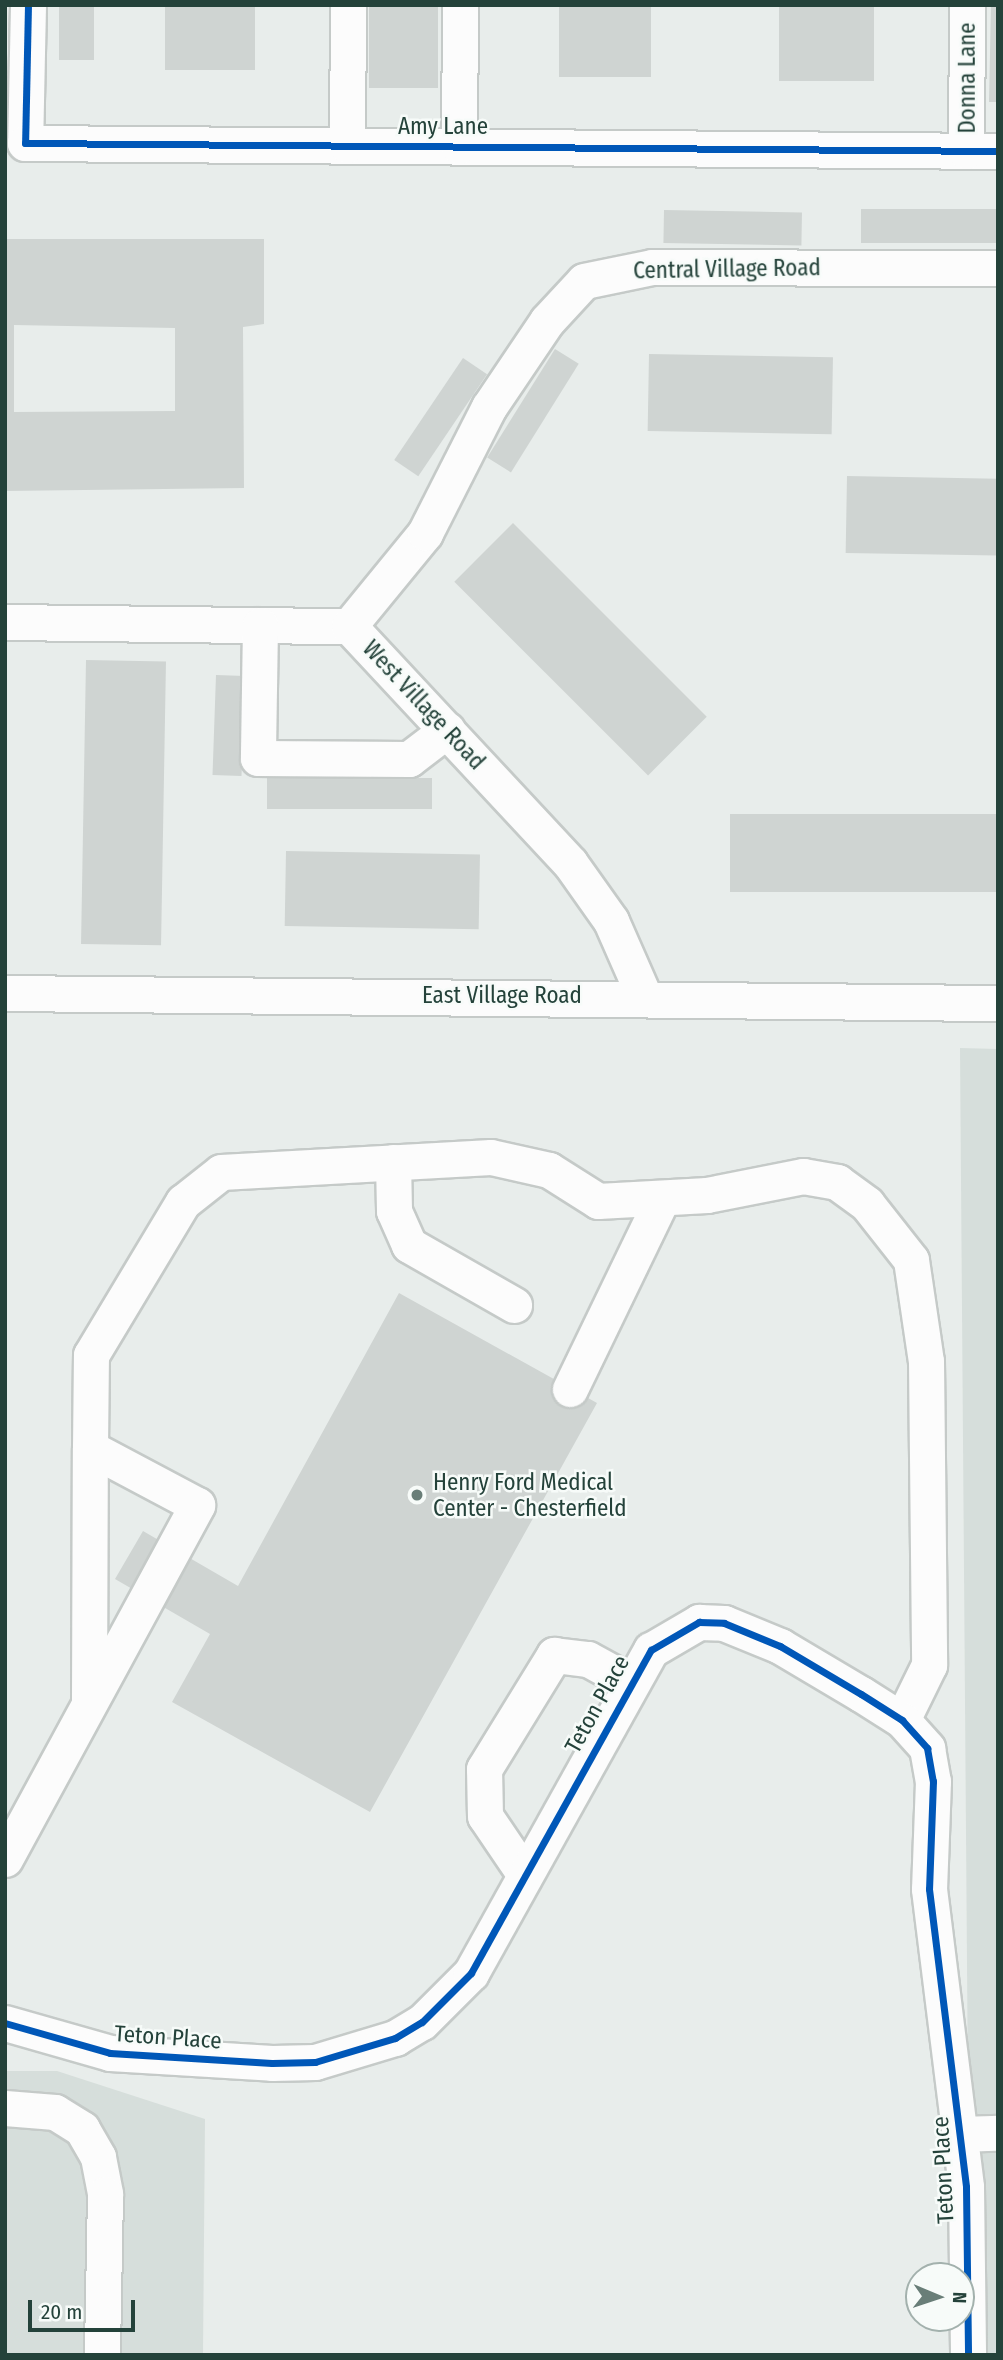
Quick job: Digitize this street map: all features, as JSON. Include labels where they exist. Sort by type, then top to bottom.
[{"type":"street","name":"Amy Lane","points":[[27,5],[25,143],[982,151]]},
{"type":"street","points":[[347,145],[348,5]]},
{"type":"street","points":[[459,146],[460,5]]},
{"type":"street","name":"Donna Lane","points":[[967,5],[982,151]]},
{"type":"street","name":"Central Village Road","points":[[349,626],[425,533],[489,407],[547,321],[584,281],[652,267],[998,268]]},
{"type":"street","name":"West Village Road","points":[[5,622],[349,626],[570,863],[611,921],[644,996]]},
{"type":"street","points":[[260,625],[258,758],[409,759],[447,730]]},
{"type":"street","name":"East Village Road","points":[[5,993],[644,996],[998,1003]]},
{"type":"street","points":[[89,1704],[91,1355],[200,1183],[248,1168],[517,1160],[549,1170],[598,1201],[661,1201],[766,1180],[803,1176],[837,1182],[887,1223],[911,1260],[926,1361],[929,1665],[902,1720]]},
{"type":"street","points":[[393,1162],[394,1210],[409,1245],[514,1305]]},
{"type":"street","points":[[570,1389],[661,1201]]},
{"type":"street","points":[[5,1859],[197,1505],[90,1448]]},
{"type":"street","name":"Teton Place","points":[[5,2023],[138,2057],[315,2063],[366,2051],[422,2022],[456,1991],[525,1875],[630,1682],[651,1650],[677,1631],[699,1622],[724,1623],[780,1646],[902,1720],[927,1748],[933,1781],[929,1889],[961,2134],[968,2355]]},
{"type":"street","points":[[525,1875],[485,1816],[484,1769],[554,1655],[588,1659],[630,1682]]},
{"type":"street","points":[[5,2108],[55,2112],[82,2129],[98,2157],[105,2194],[102,2355]]},
{"type":"street","points":[[961,2134],[998,2133]]},
{"type":"shaded area","points":[[960,1048],[998,1049],[998,2355],[970,2355],[970,2332],[975,2332],[975,2262],[969,2262]]},
{"type":"shaded area","points":[[5,2071],[57,2071],[205,2119],[203,2355],[5,2355]]},
{"type":"building","points":[[59,5],[94,5],[94,60],[59,60]]},
{"type":"building","points":[[165,5],[255,5],[255,70],[165,70]]},
{"type":"building","points":[[369,5],[438,5],[438,88],[369,88]]},
{"type":"building","points":[[559,5],[651,5],[651,77],[559,77]]},
{"type":"building","points":[[779,5],[874,5],[874,81],[779,81]]},
{"type":"building","points":[[991,5],[998,5],[998,102],[989,102]]},
{"type":"building","points":[[861,209],[998,209],[998,243],[861,243]]},
{"type":"building","points":[[664,210],[802,212],[801,245],[663,243]]},
{"type":"building","points":[[5,239],[264,239],[264,324],[243,327],[244,488],[5,491]],"holes":[[[14,325],[175,328],[175,411],[14,412]]]},
{"type":"building","points":[[555,349],[579,364],[511,472],[487,458]]},
{"type":"building","points":[[649,354],[833,357],[832,434],[648,431]]},
{"type":"building","points":[[463,358],[487,374],[418,476],[394,460]]},
{"type":"building","points":[[847,476],[998,479],[997,556],[846,553]]},
{"type":"building","points":[[513,523],[707,717],[648,775],[454,582]]},
{"type":"building","points":[[86,660],[166,661],[161,945],[81,944]]},
{"type":"building","points":[[216,675],[245,676],[241,776],[213,775]]},
{"type":"building","points":[[267,778],[432,778],[432,809],[267,809]]},
{"type":"building","points":[[730,814],[998,814],[998,892],[730,892]]},
{"type":"building","points":[[286,851],[480,854],[479,929],[285,926]]},
{"type":"building","name":"Henry Ford Medical Center - Chesterfield","points":[[399,1293],[597,1403],[370,1812],[172,1702],[210,1634],[115,1579],[143,1531],[238,1586]]},
{"type":"cycle path","points":[[28,5],[25,143],[998,151]]},
{"type":"cycle path","points":[[5,2023],[110,2053],[272,2063],[315,2062],[395,2038],[422,2022],[471,1973],[651,1650],[699,1622],[724,1623],[780,1646],[861,1694],[902,1720],[927,1748],[933,1781],[929,1889],[966,2187],[968,2355]]},
{"type":"place","name":"Henry Ford Medical Center - Chesterfield","points":[[417,1495]]}]
